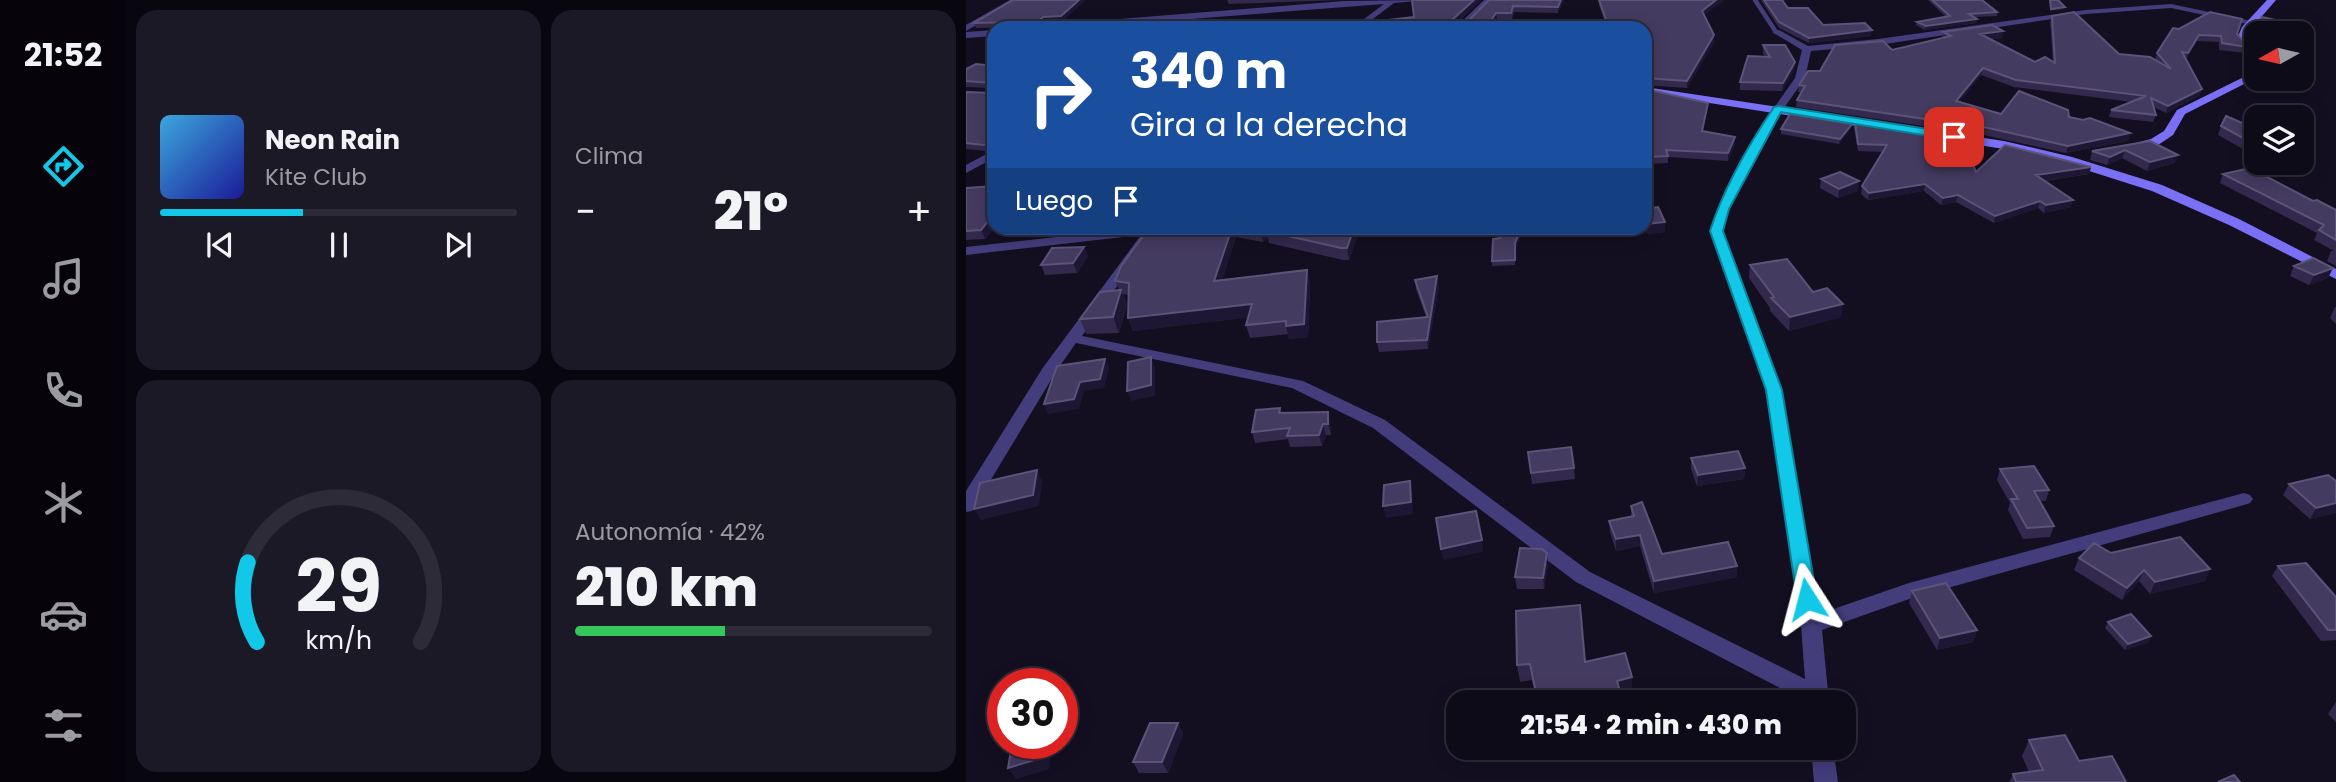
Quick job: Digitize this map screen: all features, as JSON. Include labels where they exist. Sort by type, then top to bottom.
[{"type":"main road","points":[[2253,21],[2272,0]]},
{"type":"main road","points":[[2114,149],[2154,142],[2169,134],[2181,112],[2244,80]]},
{"type":"main road","points":[[1652,91],[2004,145],[2057,157],[2157,188],[2234,222],[2336,275]]},
{"type":"main road","points":[[2057,157],[2092,155]]},
{"type":"street","points":[[966,28],[1016,0]]},
{"type":"street","points":[[1129,21],[1344,3],[1424,0]]},
{"type":"street","points":[[1466,21],[1489,0]]},
{"type":"street","points":[[1366,21],[1393,1]]},
{"type":"street","points":[[1776,33],[1807,49],[1878,42],[2087,12],[2171,6],[2247,21]]},
{"type":"street","points":[[966,35],[987,34]]},
{"type":"street","points":[[1807,49],[1800,78],[1763,131],[1723,209],[1716,231],[1774,390],[1811,625],[1817,690]]},
{"type":"street","points":[[966,170],[987,157]]},
{"type":"street","points":[[966,251],[1100,235]]},
{"type":"street","points":[[966,506],[1049,369],[1146,235]]},
{"type":"street","points":[[1072,338],[1297,384],[1379,424],[1583,577],[1801,690]]},
{"type":"street","points":[[1811,625],[1909,591],[2244,499]]},
{"type":"street","points":[[1823,760],[1826,782]]},
{"type":"lane","points":[[1755,0],[1776,33]]},
{"type":"building","points":[[1013,0],[1079,0],[1061,16],[1043,17],[1038,21],[974,23]]},
{"type":"building","points":[[1412,0],[1474,0],[1452,21],[1380,21],[1414,17]]},
{"type":"building","points":[[1489,0],[1561,0],[1558,7],[1513,6],[1511,13],[1496,13],[1491,21],[1468,21]]},
{"type":"building","points":[[1599,0],[1716,0],[1702,11],[1714,35],[1687,81],[1652,78],[1652,21],[1606,21]]},
{"type":"building","points":[[1764,0],[1782,0],[1788,8],[1808,8],[1823,25],[1865,23],[1872,30],[1809,38],[1779,22]]},
{"type":"building","points":[[1932,0],[1982,0],[1997,12],[1969,14],[1977,19],[1926,26],[1917,22],[1950,16]]},
{"type":"building","points":[[2050,0],[2058,0],[2065,7],[2051,9]]},
{"type":"building","points":[[2074,12],[2119,54],[2150,57],[2171,69],[2157,53],[2173,28],[2179,29],[2210,12],[2242,19],[2237,34],[2244,46],[2222,43],[2221,36],[2199,35],[2188,53],[2182,52],[2202,89],[2168,106],[2151,98],[2156,115],[2111,110],[2146,96],[2016,80],[1983,68],[1956,101],[2001,114],[2019,91],[2068,110],[2069,117],[2083,120],[2090,118],[2130,133],[2068,146],[1957,121],[1958,124],[1797,100],[1805,86],[1799,85],[1808,71],[1820,71],[1835,45],[1883,41],[1892,50],[1951,36],[1943,32],[1992,25],[2003,31],[1980,34],[2035,62],[2045,57],[2055,63],[2052,16]]},
{"type":"building","points":[[2262,17],[2280,21],[2260,21]]},
{"type":"building","points":[[1763,45],[1785,45],[1795,62],[1783,83],[1740,82],[1748,56],[1770,57]]},
{"type":"building","points":[[976,64],[987,65],[987,83],[966,81],[966,69]]},
{"type":"building","points":[[1652,91],[1708,103],[1702,131],[1735,137],[1728,153],[1666,150],[1668,156],[1652,157]]},
{"type":"building","points":[[966,92],[987,93],[987,144],[984,145],[966,143]]},
{"type":"building","points":[[1790,114],[1852,124],[1840,139],[1781,129]]},
{"type":"building","points":[[2226,116],[2244,124],[2244,138],[2221,126]]},
{"type":"building","points":[[1855,122],[1963,138],[1976,172],[2005,145],[2091,167],[2036,175],[2073,200],[2046,205],[2040,201],[1995,216],[1958,195],[1943,198],[1925,184],[1869,193],[1862,186],[1887,145],[1858,144]]},
{"type":"building","points":[[2150,141],[2178,155],[2150,162],[2125,150],[2110,157],[2092,151]]},
{"type":"building","points":[[2244,169],[2244,175],[2263,175],[2336,210],[2336,240],[2319,230],[2324,225],[2223,174]]},
{"type":"building","points":[[1840,172],[1859,181],[1839,189],[1821,179]]},
{"type":"building","points":[[987,186],[987,223],[981,230],[966,231],[966,188]]},
{"type":"building","points":[[1658,207],[1665,222],[1652,223],[1652,208]]},
{"type":"building","points":[[1144,235],[1230,235],[1214,281],[1307,270],[1304,324],[1286,326],[1286,321],[1246,325],[1252,304],[1128,318],[1129,283],[1115,281],[1121,266]]},
{"type":"building","points":[[1284,235],[1352,235],[1347,248]]},
{"type":"building","points":[[1502,235],[1518,235],[1515,243],[1515,260],[1492,261],[1493,239]]},
{"type":"building","points":[[1084,247],[1073,263],[1041,265],[1052,248]]},
{"type":"building","points":[[2313,258],[2333,268],[2314,275],[2294,266]]},
{"type":"building","points":[[1787,259],[1813,292],[1827,288],[1843,304],[1790,317],[1771,298],[1774,297],[1750,265]]},
{"type":"building","points":[[1437,276],[1427,340],[1377,342],[1377,322],[1428,317],[1415,280]]},
{"type":"building","points":[[1121,290],[1113,317],[1080,319],[1100,292]]},
{"type":"building","points":[[1151,357],[1151,385],[1127,391],[1128,362]]},
{"type":"building","points":[[1105,359],[1100,379],[1080,382],[1074,399],[1044,404],[1057,366]]},
{"type":"building","points":[[1280,408],[1279,413],[1328,412],[1328,424],[1323,424],[1319,435],[1287,436],[1290,428],[1252,432],[1256,410]]},
{"type":"building","points":[[1571,447],[1574,468],[1531,473],[1528,452]]},
{"type":"building","points":[[1738,451],[1745,468],[1698,475],[1691,458]]},
{"type":"building","points":[[2034,466],[2049,490],[2034,491],[2054,526],[2027,528],[2011,499],[2018,499],[2000,469]]},
{"type":"building","points":[[1037,470],[1033,495],[974,509],[980,483]]},
{"type":"building","points":[[2328,475],[2336,481],[2336,503],[2316,508],[2289,484]]},
{"type":"building","points":[[1410,481],[1411,502],[1383,506],[1384,485]]},
{"type":"building","points":[[1642,502],[1662,554],[1728,542],[1737,566],[1654,581],[1640,535],[1616,539],[1609,521],[1634,516],[1631,506]]},
{"type":"building","points":[[1476,511],[1482,540],[1441,549],[1436,518]]},
{"type":"building","points":[[2180,537],[2210,569],[2155,582],[2144,570],[2127,588],[2079,558],[2094,543],[2111,553]]},
{"type":"building","points":[[1520,548],[1542,549],[1547,553],[1543,578],[1515,577]]},
{"type":"building","points":[[2306,563],[2336,597],[2336,630],[2328,630],[2278,566]]},
{"type":"building","points":[[1946,583],[1977,630],[1940,638],[1912,591]]},
{"type":"building","points":[[1580,605],[1585,662],[1625,653],[1632,677],[1617,681],[1620,690],[1535,690],[1530,664],[1517,665],[1516,611]]},
{"type":"building","points":[[2131,614],[2151,636],[2128,644],[2108,622]]},
{"type":"building","points":[[1150,723],[1178,723],[1162,762],[1133,762]]},
{"type":"building","points":[[2065,735],[2079,761],[2112,756],[2126,782],[2016,782],[2013,774],[2043,770],[2029,740]]},
{"type":"building","points":[[1010,759],[1038,759],[1008,768]]},
{"type":"building","points":[[2234,775],[2240,782],[2218,782]]},
{"type":"route","points":[[1807,599],[1774,390],[1716,231],[1723,209],[1763,131],[1778,109],[1954,137]]}]
